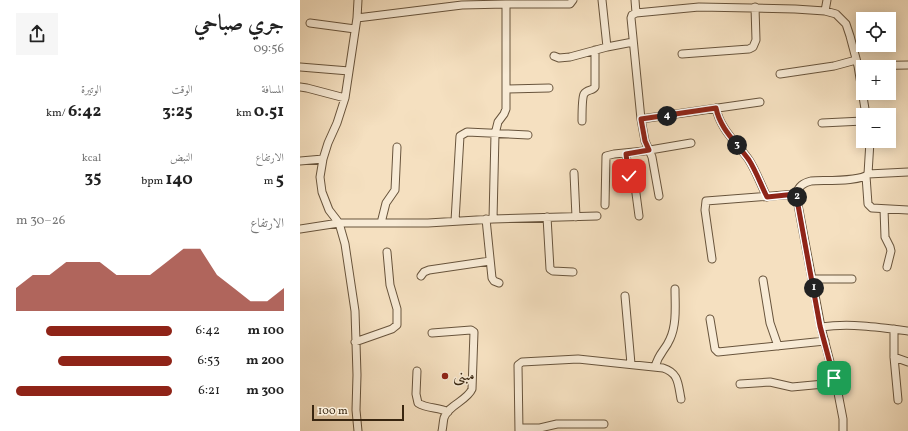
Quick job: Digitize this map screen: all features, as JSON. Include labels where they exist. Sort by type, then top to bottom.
[{"type":"street","points":[[358,0],[357,18],[345,98],[337,123],[328,143],[323,159],[320,177],[322,192],[329,210],[339,223],[345,240],[351,279],[355,311],[357,375],[356,410],[358,431]]},
{"type":"street","points":[[357,18],[495,2],[506,4],[570,4],[572,0]]},
{"type":"street","points":[[602,0],[607,47]]},
{"type":"street","points":[[635,0],[636,13]]},
{"type":"street","points":[[825,11],[827,0]]},
{"type":"street","points":[[658,196],[654,164],[645,141],[641,119],[633,42],[632,15],[636,13],[699,7],[722,3],[755,7],[825,11],[836,14],[846,24],[856,60]]},
{"type":"street","points":[[499,283],[494,281],[492,278],[489,219],[495,134],[498,122],[506,109],[506,4]]},
{"type":"street","points":[[682,54],[749,49],[753,47],[756,40],[755,7]]},
{"type":"street","points":[[310,23],[355,29]]},
{"type":"street","points":[[554,56],[559,58],[570,57],[594,50],[633,42]]},
{"type":"street","points":[[582,121],[584,95],[595,87],[594,50]]},
{"type":"street","points":[[780,74],[856,63]]},
{"type":"street","points":[[896,63],[908,63]]},
{"type":"street","points":[[300,67],[349,72]]},
{"type":"street","points":[[300,88],[307,88],[345,98]]},
{"type":"street","points":[[506,89],[549,88]]},
{"type":"street","points":[[641,119],[760,102]]},
{"type":"street","points":[[716,108],[717,114],[725,130],[750,162],[767,197]]},
{"type":"street","points":[[822,123],[856,121]]},
{"type":"street","points":[[455,221],[460,136],[466,132],[528,135]]},
{"type":"street","points":[[604,205],[605,157],[614,154],[626,154],[691,143]]},
{"type":"street","points":[[381,223],[386,203],[395,190],[398,147]]},
{"type":"street","points":[[869,148],[867,175],[868,204],[875,209],[908,210]]},
{"type":"street","points":[[626,154],[629,176],[635,186],[639,216]]},
{"type":"street","points":[[300,161],[323,159]]},
{"type":"street","points":[[843,431],[843,419],[820,326],[796,194],[800,186],[806,182],[855,179],[867,175],[908,172]]},
{"type":"street","points":[[574,173],[576,216]]},
{"type":"street","points":[[712,259],[705,210],[706,202],[710,200],[796,194]]},
{"type":"street","points":[[884,210],[885,237],[890,247],[887,267]]},
{"type":"street","points":[[300,229],[339,223],[428,223],[489,219],[597,216]]},
{"type":"street","points":[[547,217],[550,269],[553,271],[573,272]]},
{"type":"street","points":[[355,342],[392,329],[397,325],[398,318],[396,304],[390,285],[387,252]]},
{"type":"street","points":[[421,276],[424,272],[429,270],[490,261]]},
{"type":"street","points":[[812,279],[852,279]]},
{"type":"street","points":[[764,280],[770,323],[778,346]]},
{"type":"street","points":[[655,367],[657,358],[666,347],[672,335],[676,307],[675,289]]},
{"type":"street","points":[[625,296],[631,364]]},
{"type":"street","points":[[710,319],[715,349],[718,352],[825,342]]},
{"type":"street","points":[[820,326],[860,325],[908,330]]},
{"type":"street","points":[[894,329],[894,357],[898,400]]},
{"type":"street","points":[[432,333],[471,330],[474,332],[472,389],[469,394],[444,417],[442,431]]},
{"type":"street","points":[[894,357],[908,362]]},
{"type":"street","points":[[604,424],[557,424],[519,430],[518,368],[520,363],[578,359],[663,368],[674,373],[681,398]]},
{"type":"street","points":[[417,371],[416,394],[418,403],[422,406],[443,409],[448,412]]},
{"type":"street","points":[[740,384],[770,382],[792,387],[835,383]]},
{"type":"place","name":"مبنى","points":[[445,376]]},
{"type":"route","points":[[629,176],[626,154],[649,150],[645,141],[641,119],[716,108],[717,114],[725,130],[750,162],[767,197],[796,194],[820,326],[834,378]]}]
